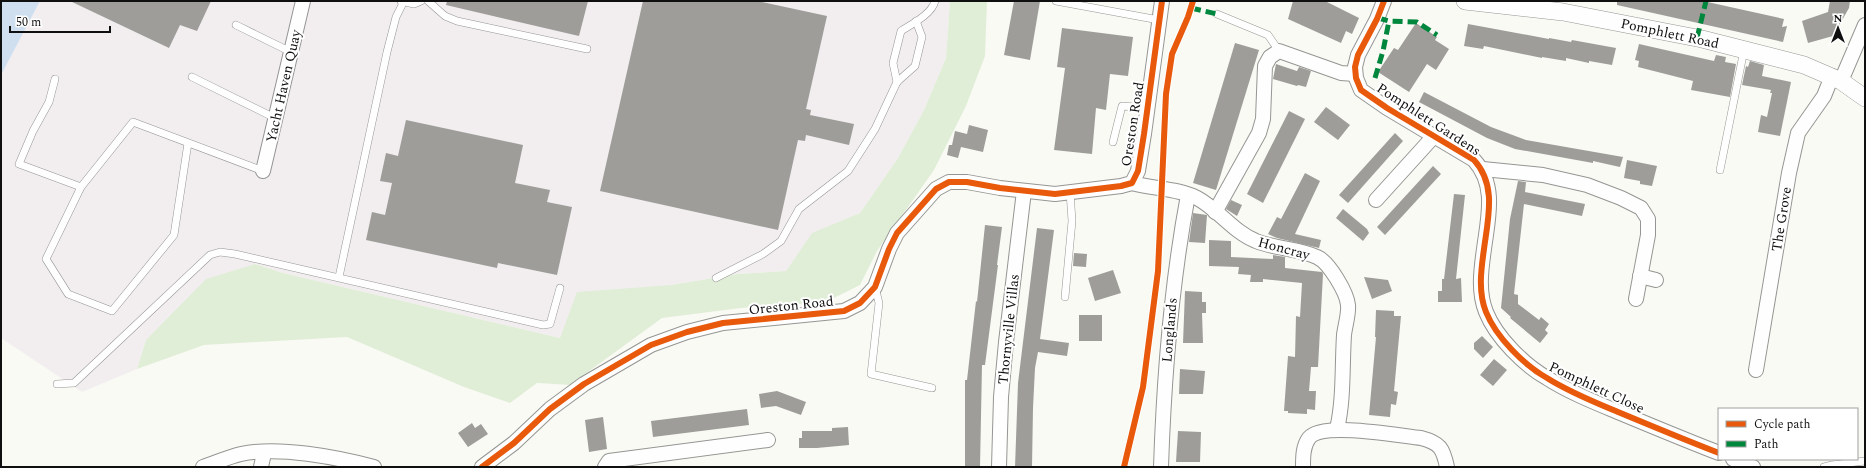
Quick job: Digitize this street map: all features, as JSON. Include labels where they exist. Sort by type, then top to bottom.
[{"type":"street","name":"Yacht Haven Quay","points":[[262,171],[303,1]]},
{"type":"street","name":"Oreston Road","points":[[482,467],[514,443],[550,409],[584,384],[651,346],[687,332],[723,323],[844,311],[860,303],[875,287],[889,249],[897,233],[936,189],[948,182],[967,182],[1024,191],[1055,194],[1121,186],[1132,183],[1138,171],[1162,1]]},
{"type":"street","points":[[1215,212],[1259,133],[1263,119],[1265,66],[1270,57],[1279,51],[1341,73],[1355,74],[1358,55],[1377,19],[1384,1]]},
{"type":"street","name":"Pomphlett Road","points":[[1465,1],[1563,12],[1702,39],[1804,65],[1836,78],[1865,98]]},
{"type":"street","name":"The Grove","points":[[1756,370],[1789,173],[1798,133],[1836,78],[1865,25]]},
{"type":"street","name":"Pomphlett Gardens","points":[[1355,74],[1361,90],[1387,108],[1474,160],[1483,169],[1488,182],[1489,207],[1481,273],[1481,292],[1486,313]]},
{"type":"street","points":[[1376,200],[1434,136]]},
{"type":"street","points":[[1483,169],[1543,175],[1587,185],[1621,198],[1641,208],[1648,219],[1648,235],[1636,299]]},
{"type":"street","name":"Honcray","points":[[1132,183],[1149,188],[1183,193],[1198,198],[1255,241],[1319,257],[1339,282],[1348,305],[1345,329],[1341,412],[1337,429]]},
{"type":"street","name":"Thornyville Villas","points":[[999,467],[1001,397],[1024,191]]},
{"type":"street","name":"Longlands","points":[[1161,467],[1167,354],[1183,193]]},
{"type":"street","points":[[1640,276],[1656,280]]},
{"type":"street","name":"Pomphlett Close","points":[[1486,313],[1502,338],[1525,362],[1547,378],[1592,401],[1718,453]]},
{"type":"street","points":[[1303,467],[1304,446],[1310,436],[1321,431],[1337,429],[1421,438],[1434,442],[1443,450],[1447,467]]},
{"type":"street","points":[[605,467],[609,461],[768,440]]},
{"type":"street","points":[[261,467],[264,452]]},
{"type":"street","points":[[203,467],[241,454],[264,452],[294,453],[337,458],[374,467]]},
{"type":"street","points":[[1736,460],[1753,467]]},
{"type":"lane","points":[[339,277],[387,52],[396,17],[402,2],[414,4],[421,1]]},
{"type":"lane","points":[[428,1],[445,16],[457,21],[587,49]]},
{"type":"lane","points":[[897,82],[893,63],[901,31],[916,21],[933,6],[934,1]]},
{"type":"lane","points":[[1056,1],[1159,20]]},
{"type":"lane","points":[[1217,14],[1268,36],[1279,51]]},
{"type":"lane","points":[[716,278],[763,254],[781,241],[799,209],[848,171],[875,129],[897,82],[915,66],[922,37],[916,21]]},
{"type":"lane","points":[[236,24],[291,52]]},
{"type":"lane","points":[[1720,170],[1744,50]]},
{"type":"lane","points":[[192,77],[275,118]]},
{"type":"lane","points":[[55,79],[49,102],[33,131],[19,164],[81,188]]},
{"type":"lane","points":[[1113,142],[1122,106],[1148,108]]},
{"type":"lane","points":[[188,143],[174,235],[112,311],[68,294],[46,259],[81,188],[133,122],[262,171]]},
{"type":"lane","points":[[1065,296],[1072,221],[1070,192]]},
{"type":"lane","points":[[57,384],[74,383],[210,255],[220,252],[339,277],[543,325],[550,324],[560,288]]},
{"type":"lane","points":[[875,287],[879,303],[871,374],[932,388]]},
{"type":"lane","points":[[1824,467],[1865,461]]},
{"type":"shaded area","points":[[40,1],[950,1],[946,58],[924,110],[898,158],[860,213],[812,234],[786,271],[738,274],[671,285],[560,338],[283,273],[255,264],[146,340],[137,369],[82,392],[1,338],[1,74]]},
{"type":"green space","points":[[950,1],[987,1],[985,56],[966,106],[934,170],[877,251],[860,285],[826,302],[741,308],[662,318],[570,385],[537,383],[510,403],[464,387],[347,337],[204,345],[137,369],[146,340],[206,279],[255,264],[283,273],[560,338],[577,292],[671,285],[738,274],[786,271],[812,233],[860,213],[898,158],[924,110],[946,58]]},
{"type":"water","points":[[1,1],[40,1],[1,75]]},
{"type":"building","points":[[70,1],[211,1],[197,31],[180,25],[169,48]]},
{"type":"building","points":[[447,1],[588,1],[579,36],[446,5]]},
{"type":"building","points":[[643,1],[757,1],[827,16],[806,109],[811,110],[810,115],[854,124],[849,145],[806,135],[805,141],[798,140],[778,230],[600,191]]},
{"type":"building","points":[[1014,1],[1040,1],[1030,60],[1004,55]]},
{"type":"building","points":[[1293,1],[1325,1],[1359,18],[1352,34],[1346,31],[1341,43],[1288,19]]},
{"type":"building","points":[[1617,1],[1703,1],[1784,19],[1782,27],[1787,26],[1783,42],[1617,5]]},
{"type":"building","points":[[1830,1],[1850,1],[1849,8],[1833,36],[1808,43],[1802,21],[1828,12]]},
{"type":"building","points":[[1416,23],[1437,37],[1435,40],[1449,49],[1436,70],[1427,64],[1409,92],[1378,72],[1394,48],[1398,50]]},
{"type":"building","points":[[1468,24],[1549,39],[1571,42],[1572,40],[1616,48],[1612,65],[1589,61],[1589,63],[1566,58],[1566,61],[1542,58],[1484,46],[1483,49],[1464,46]]},
{"type":"building","points":[[1062,28],[1133,37],[1128,76],[1110,74],[1106,110],[1096,108],[1092,154],[1054,150],[1065,68],[1057,67]]},
{"type":"building","points":[[1235,43],[1259,50],[1216,190],[1193,183]]},
{"type":"building","points":[[1639,44],[1714,61],[1716,55],[1726,57],[1725,62],[1736,64],[1730,97],[1691,90],[1693,81],[1638,67],[1639,61],[1635,60]]},
{"type":"building","points":[[1750,61],[1764,65],[1762,76],[1791,82],[1780,136],[1758,132],[1761,115],[1767,117],[1772,93],[1770,93],[1771,90],[1742,85],[1746,66],[1748,67]]},
{"type":"building","points":[[1276,64],[1297,71],[1299,67],[1311,71],[1306,87],[1273,79]]},
{"type":"building","points":[[1424,92],[1491,127],[1526,140],[1623,157],[1620,167],[1593,161],[1593,163],[1515,149],[1487,138],[1419,102]]},
{"type":"building","points":[[1326,107],[1350,125],[1338,140],[1314,122]]},
{"type":"building","points":[[1289,111],[1305,119],[1263,203],[1247,194]]},
{"type":"building","points":[[406,120],[523,145],[515,183],[550,190],[547,202],[572,207],[557,275],[498,263],[497,268],[366,240],[372,212],[385,215],[392,183],[380,181],[386,153],[398,156]]},
{"type":"building","points":[[969,125],[988,130],[983,152],[961,147],[958,158],[947,155],[949,145],[952,145],[955,131],[967,134]]},
{"type":"building","points":[[1395,133],[1403,141],[1348,203],[1339,195]]},
{"type":"building","points":[[1627,160],[1657,166],[1652,186],[1640,184],[1640,181],[1624,178]]},
{"type":"building","points":[[1433,166],[1441,174],[1385,235],[1377,227]]},
{"type":"building","points":[[1305,173],[1320,181],[1295,234],[1321,240],[1319,248],[1277,238],[1268,234],[1277,217],[1281,219]]},
{"type":"building","points":[[1518,181],[1526,182],[1525,192],[1585,204],[1582,216],[1524,204],[1514,294],[1518,295],[1518,304],[1539,320],[1541,317],[1549,324],[1545,330],[1548,333],[1540,343],[1510,318],[1511,317],[1501,308],[1510,219]]},
{"type":"building","points":[[1454,194],[1465,195],[1456,279],[1461,278],[1462,302],[1438,302],[1438,291],[1442,291],[1442,279],[1444,279]]},
{"type":"building","points":[[1231,200],[1242,205],[1237,216],[1226,209]]},
{"type":"building","points":[[1343,209],[1367,229],[1369,233],[1363,241],[1336,218]]},
{"type":"building","points":[[1193,213],[1207,215],[1205,243],[1189,242]]},
{"type":"building","points":[[985,225],[1002,227],[985,365],[982,365],[980,467],[965,467],[965,380],[967,380]]},
{"type":"building","points":[[1037,228],[1054,230],[1040,339],[1069,343],[1067,356],[1038,352],[1035,368],[1032,467],[1015,467],[1018,383]]},
{"type":"building","points":[[1209,240],[1231,241],[1231,257],[1273,259],[1273,255],[1285,257],[1285,268],[1322,272],[1318,367],[1311,367],[1309,391],[1316,391],[1315,410],[1307,409],[1307,414],[1288,413],[1288,411],[1284,411],[1288,356],[1295,357],[1296,316],[1300,317],[1302,283],[1263,279],[1263,282],[1250,282],[1251,275],[1238,274],[1239,267],[1209,266]]},
{"type":"building","points":[[1074,253],[1087,254],[1086,267],[1073,266]]},
{"type":"building","points":[[1113,270],[1121,293],[1095,301],[1088,278]]},
{"type":"building","points":[[1364,277],[1388,280],[1392,291],[1372,299]]},
{"type":"building","points":[[1185,291],[1202,292],[1202,302],[1206,302],[1206,313],[1202,313],[1203,343],[1183,343]]},
{"type":"building","points":[[1376,310],[1394,311],[1394,316],[1401,316],[1394,391],[1398,392],[1396,405],[1391,404],[1390,417],[1369,415],[1376,337]]},
{"type":"building","points":[[1079,315],[1102,315],[1102,341],[1079,341]]},
{"type":"building","points":[[1482,336],[1493,347],[1483,358],[1474,349],[1474,343]]},
{"type":"building","points":[[1494,359],[1507,370],[1493,386],[1480,375]]},
{"type":"building","points":[[1180,369],[1205,371],[1203,394],[1179,394]]},
{"type":"building","points":[[777,391],[806,402],[801,415],[776,406],[761,408],[759,394]]},
{"type":"building","points":[[747,409],[749,425],[653,437],[651,421]]},
{"type":"building","points":[[603,417],[607,449],[589,452],[585,420]]},
{"type":"building","points":[[472,423],[475,428],[481,424],[488,434],[468,447],[458,433]]},
{"type":"building","points":[[848,427],[849,445],[799,448],[799,438],[802,438],[802,431],[832,431],[832,428]]},
{"type":"building","points":[[1178,431],[1201,432],[1200,462],[1176,462]]},
{"type":"marked path","points":[[1697,38],[1706,1]]},
{"type":"marked path","points":[[1191,8],[1217,14]]},
{"type":"marked path","points":[[1378,18],[1389,21],[1417,22],[1437,35]]},
{"type":"marked path","points":[[1375,78],[1383,51],[1389,21]]},
{"type":"cycle path","points":[[482,467],[514,443],[550,409],[584,384],[651,345],[687,332],[723,323],[844,311],[860,303],[875,287],[889,249],[897,233],[936,189],[949,182],[967,182],[1000,188],[1055,194],[1121,186],[1132,183],[1138,171],[1162,1]]},
{"type":"cycle path","points":[[1124,467],[1143,387],[1158,271],[1166,94],[1172,54],[1188,17],[1193,1]]},
{"type":"cycle path","points":[[1384,1],[1377,19],[1358,55],[1355,67],[1356,78],[1361,90],[1387,108],[1474,160],[1481,170],[1486,180],[1489,202],[1489,214],[1482,265],[1481,289],[1483,304],[1486,312],[1497,331],[1512,350],[1529,366],[1564,388],[1718,453]]}]
